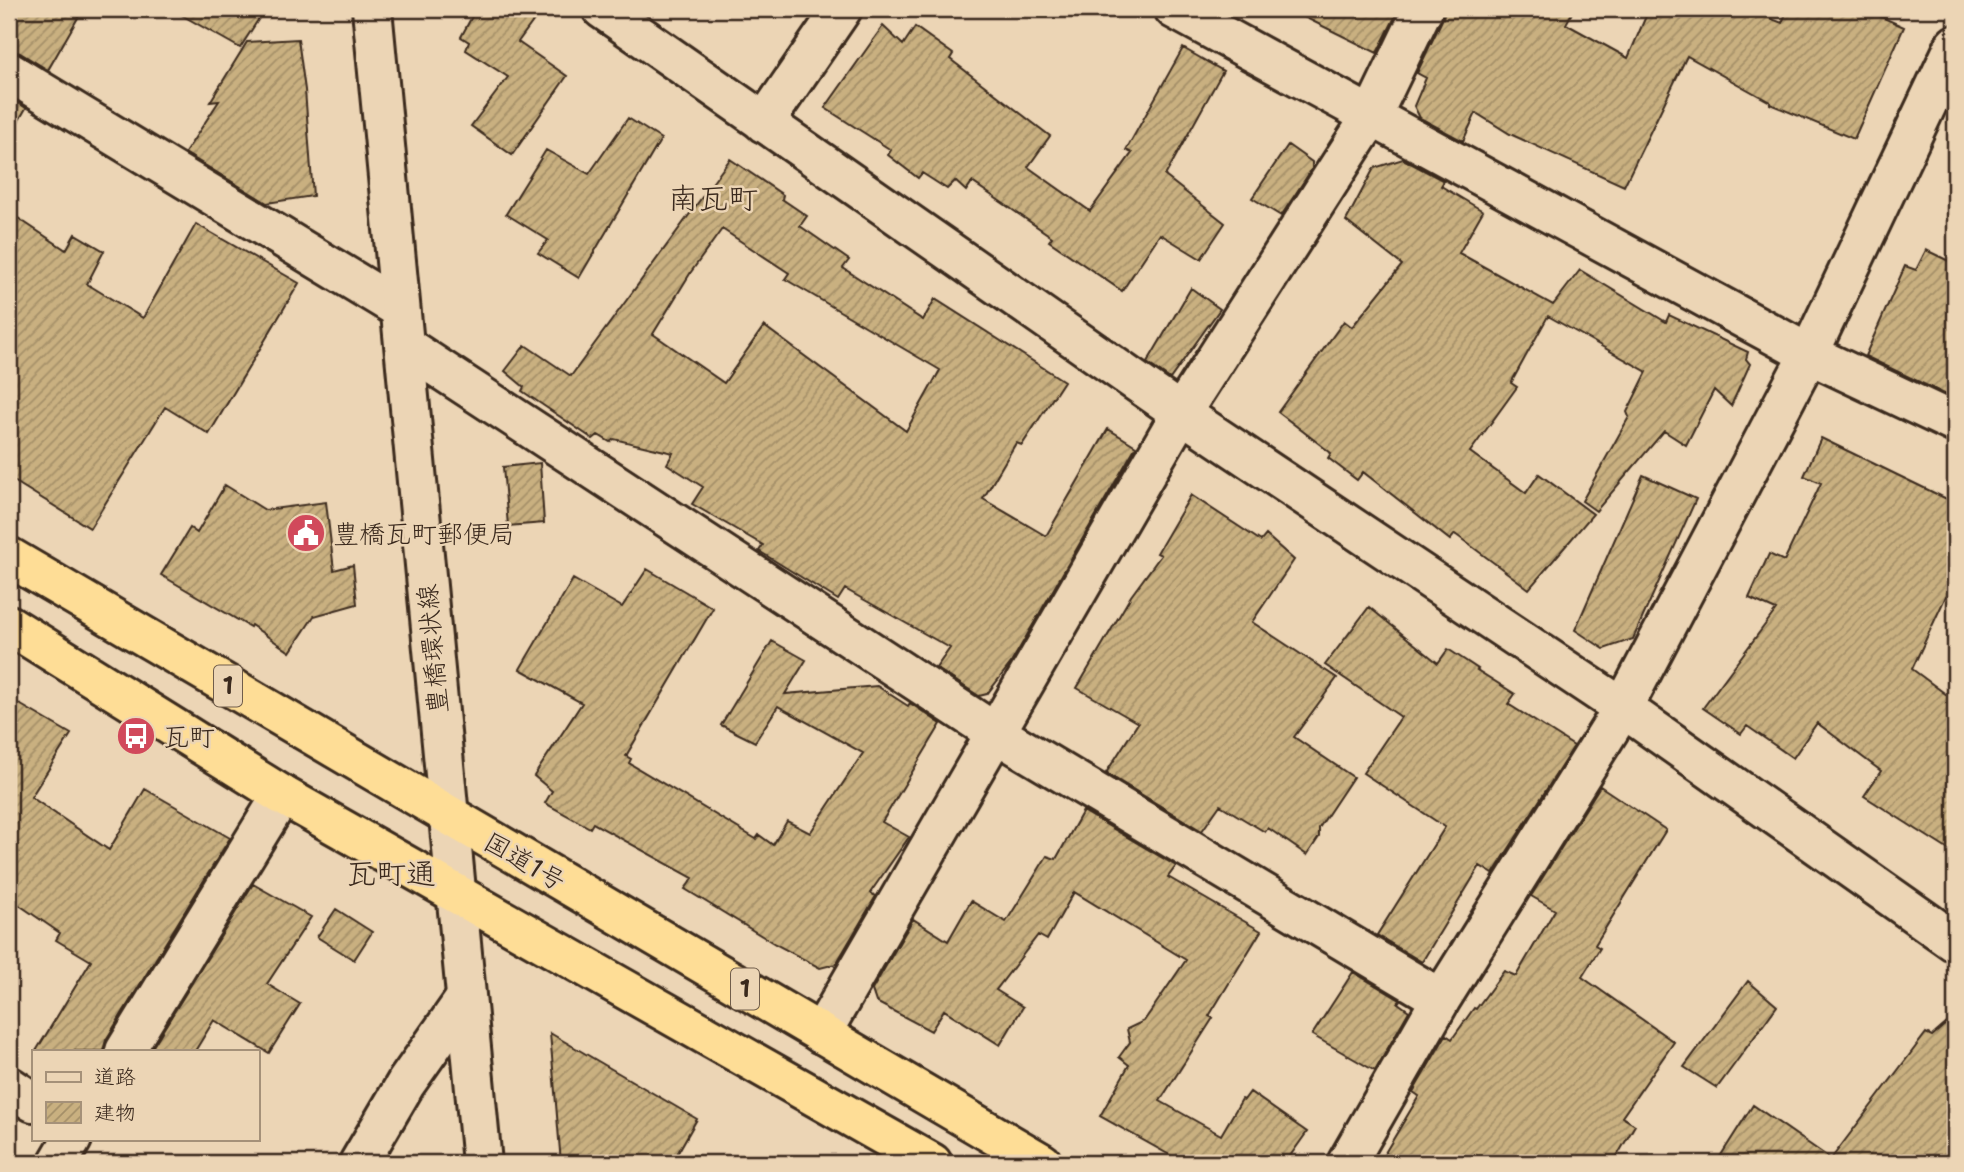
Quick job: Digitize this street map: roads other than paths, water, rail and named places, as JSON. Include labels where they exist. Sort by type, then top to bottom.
[{"type":"highway","name":"国道1号","points":[[9,556],[447,816],[1042,1163]]},
{"type":"highway","name":"1","points":[[9,625],[282,795],[932,1163]]},
{"type":"street","name":"豊橋環状線","points":[[372,9],[482,1163]]},
{"type":"street","points":[[602,9],[1181,413],[1623,708],[1955,942]]},
{"type":"street","points":[[764,122],[842,9]]},
{"type":"street","points":[[1174,9],[1809,354],[1955,423]]},
{"type":"street","points":[[821,1034],[1181,413],[1372,115],[1423,9]]},
{"type":"street","points":[[1347,1163],[1441,999],[1623,708],[1809,354],[1955,45]]},
{"type":"street","points":[[9,72],[403,328],[994,732],[1441,999]]},
{"type":"street","points":[[126,1050],[282,795]]},
{"type":"street","points":[[359,1163],[406,1083],[465,999]]},
{"type":"street","points":[[9,1086],[32,1101]]},
{"type":"street","points":[[58,1163],[71,1140]]},
{"type":"place","name":"豊橋瓦町郵便局","points":[[306,533]]},
{"type":"place","name":"瓦町","points":[[136,736]]},
{"type":"district","name":"南瓦町","points":[[713,198]]},
{"type":"district","name":"瓦町通","points":[[391,873]]}]
